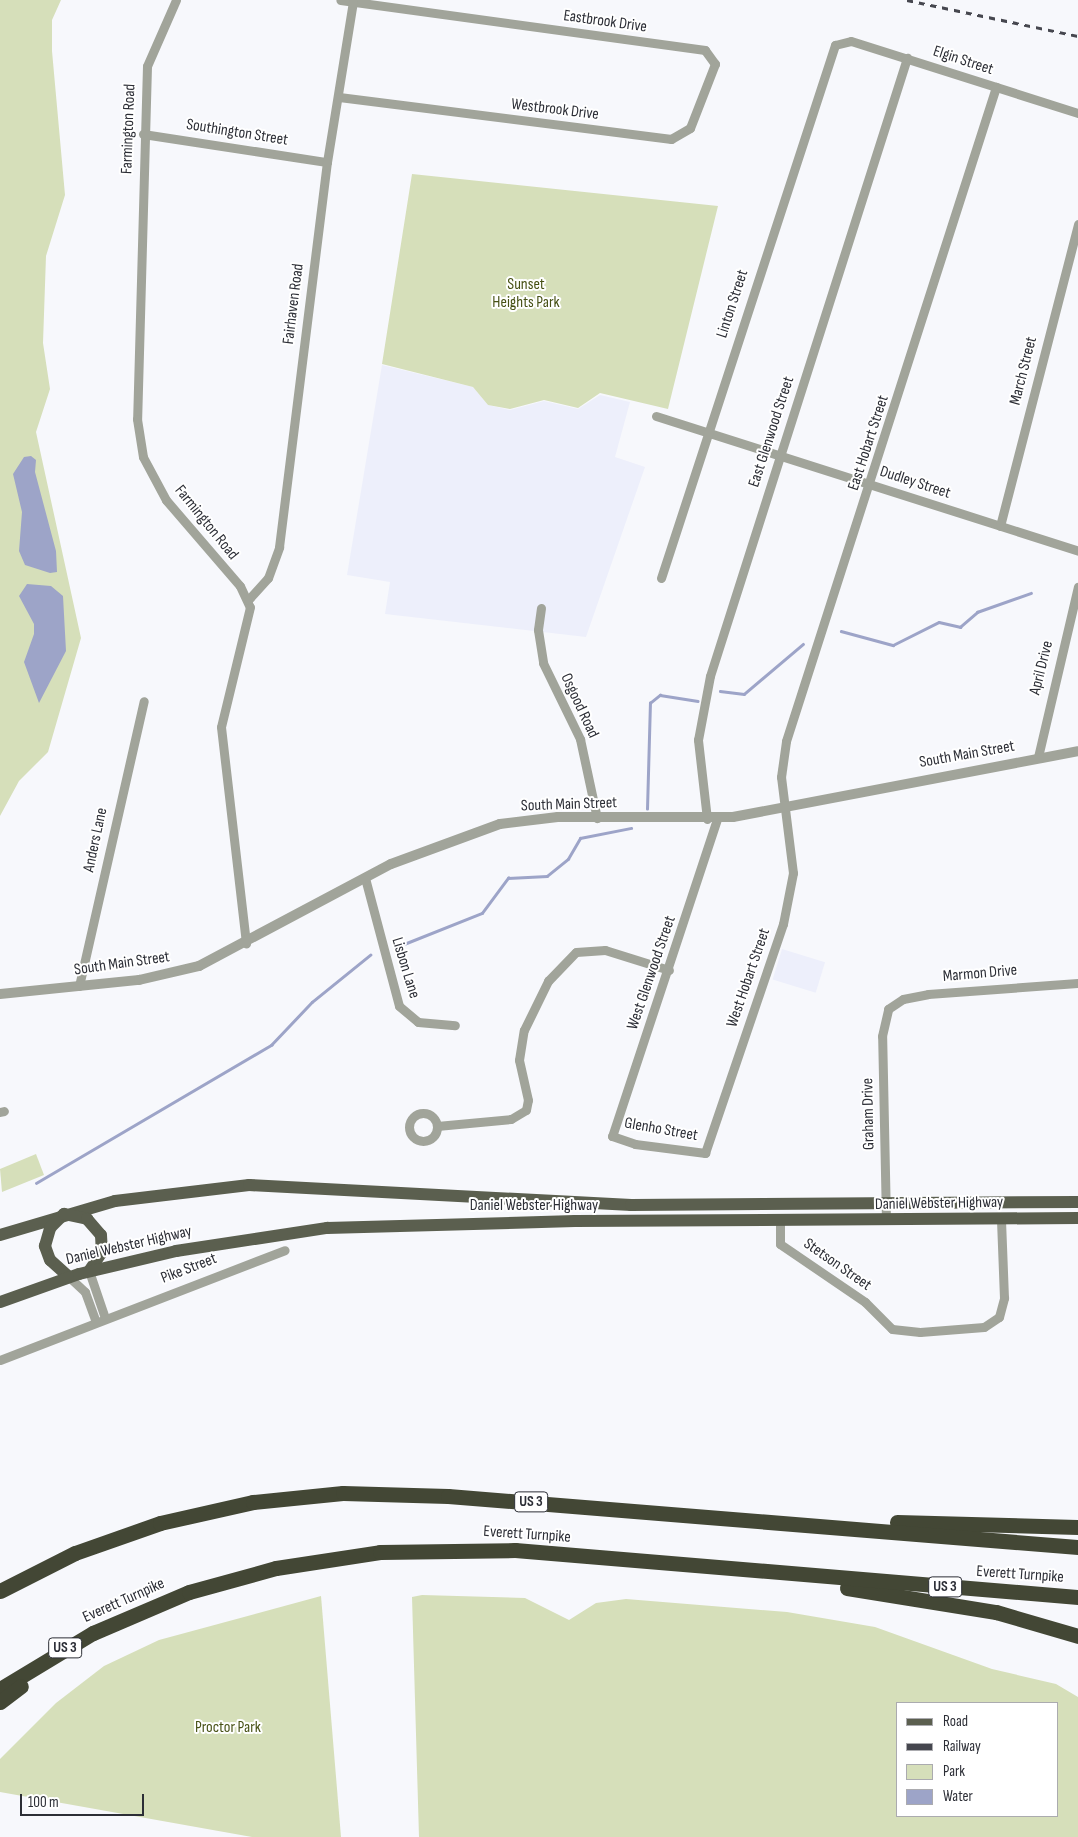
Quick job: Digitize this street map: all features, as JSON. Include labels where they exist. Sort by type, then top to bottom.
[{"type":"highway","name":"Everett Turnpike","points":[[0,1591],[75,1553],[146,1527],[224,1507],[297,1496],[433,1495],[1078,1547]]},
{"type":"highway","points":[[719,1517],[1078,1528]]},
{"type":"highway","name":"Everett Turnpike","points":[[0,1689],[66,1647],[133,1614],[204,1587],[276,1568],[410,1550],[515,1550],[1078,1597]]},
{"type":"highway","points":[[813,1576],[829,1585],[1011,1616],[1078,1636]]},
{"type":"highway","points":[[0,1702],[133,1614]]},
{"type":"main road","name":"Daniel Webster Highway","points":[[0,1235],[64,1214],[159,1193],[249,1185],[631,1205],[886,1206],[1078,1202]]},
{"type":"main road","points":[[69,1277],[53,1264],[46,1246],[50,1228],[64,1214],[87,1219],[101,1235],[102,1252],[89,1271]]},
{"type":"main road","name":"Daniel Webster Highway","points":[[0,1302],[89,1271],[236,1239],[357,1226],[1078,1218]]},
{"type":"street","name":"Farmington Road","points":[[176,0],[147,66],[143,134],[138,438],[143,457],[166,500],[248,600]]},
{"type":"street","name":"Eastbrook Drive","points":[[340,0],[705,50],[715,58]]},
{"type":"street","name":"Fairhaven Road","points":[[248,600],[268,578],[279,548],[327,162],[353,2]]},
{"type":"street","name":"Elgin Street","points":[[839,41],[907,58],[1078,113]]},
{"type":"street","name":"Linton Street","points":[[661,578],[830,54],[839,41]]},
{"type":"street","name":"Westbrook Drive","points":[[339,97],[672,139],[690,128],[715,58]]},
{"type":"street","name":"East Glenwood Street","points":[[712,819],[699,723],[719,645],[907,58]]},
{"type":"street","name":"East Hobart Street","points":[[785,809],[781,777],[786,741],[872,485],[996,87]]},
{"type":"street","name":"Southington Street","points":[[143,134],[327,162]]},
{"type":"street","name":"March Street","points":[[1000,526],[1078,224]]},
{"type":"street","name":"Dudley Street","points":[[656,416],[1078,551]]},
{"type":"street","name":"April Drive","points":[[1038,757],[1078,587]]},
{"type":"street","points":[[246,944],[221,727],[227,688],[250,621],[248,600]]},
{"type":"street","name":"Osgood Road","points":[[541,608],[538,630],[543,663],[580,738],[597,818]]},
{"type":"street","name":"Anders Lane","points":[[79,986],[144,701]]},
{"type":"street","name":"South Main Street","points":[[0,994],[79,986],[179,972],[246,944],[365,878],[475,830],[539,818],[712,819],[785,809],[1078,750]]},
{"type":"street","name":"West Hobart Street","points":[[705,1153],[788,907],[794,873],[785,809]]},
{"type":"street","name":"West Glenwood Street","points":[[612,1136],[669,970],[712,819]]},
{"type":"street","name":"Lisbon Lane","points":[[365,878],[399,1006],[418,1022],[455,1025]]},
{"type":"street","points":[[437,1126],[511,1119],[526,1110],[528,1100],[519,1064],[524,1030],[548,982],[576,952],[592,947],[669,970]]},
{"type":"street","name":"Marmon Drive","points":[[888,1009],[903,999],[928,994],[1078,983]]},
{"type":"street","name":"Graham Drive","points":[[886,1220],[882,1036],[888,1009]]},
{"type":"street","name":"Glenho Street","points":[[612,1136],[705,1153]]},
{"type":"street","name":"Stetson Street","points":[[780,1222],[780,1244],[865,1302],[892,1329],[920,1332],[984,1327],[999,1317],[1004,1298],[1001,1220]]},
{"type":"street","name":"Pike Street","points":[[0,1360],[285,1250]]},
{"type":"street","points":[[89,1271],[100,1320]]},
{"type":"street","points":[[69,1277],[86,1296],[100,1320]]},
{"type":"shaded area","points":[[382,365],[473,387],[488,405],[510,410],[544,401],[578,409],[600,395],[630,402],[615,457],[645,467],[586,637],[385,614],[390,582],[347,575]]},
{"type":"shaded area","points":[[782,949],[825,962],[816,993],[773,980]]},
{"type":"green space","points":[[0,0],[61,0],[52,20],[52,51],[65,195],[46,256],[43,343],[50,389],[36,432],[81,638],[48,752],[19,781],[0,816]]},
{"type":"green space","name":"Sunset Heights Park","points":[[412,174],[718,206],[668,409],[600,393],[578,408],[544,400],[510,409],[488,405],[473,387],[382,364]]},
{"type":"green space","points":[[36,1154],[44,1175],[2,1192],[0,1169]]},
{"type":"green space","points":[[422,1595],[525,1598],[569,1620],[596,1603],[626,1599],[787,1612],[875,1627],[992,1669],[1056,1684],[1078,1697],[1078,1837],[419,1837],[412,1597]]},
{"type":"green space","name":"Proctor Park","points":[[321,1596],[341,1837],[252,1837],[0,1792],[0,1759],[56,1703],[104,1666],[159,1640]]},
{"type":"water","points":[[31,456],[36,460],[35,472],[56,551],[57,572],[50,573],[25,565],[19,551],[22,512],[13,474],[24,457]]},
{"type":"water","points":[[27,584],[51,586],[63,596],[66,651],[39,703],[24,662],[34,634],[34,624],[19,596]]},
{"type":"waterway","points":[[841,631],[893,645],[939,622],[960,627],[977,612],[1031,593]]},
{"type":"waterway","points":[[720,691],[744,694],[803,644]]},
{"type":"waterway","points":[[647,809],[650,703],[660,695],[698,701]]},
{"type":"waterway","points":[[399,946],[482,913],[508,878],[547,876],[568,859],[580,838],[631,828]]},
{"type":"waterway","points":[[36,1183],[271,1045],[312,1002],[370,955]]},
{"type":"railway","points":[[907,0],[1078,36]]}]
